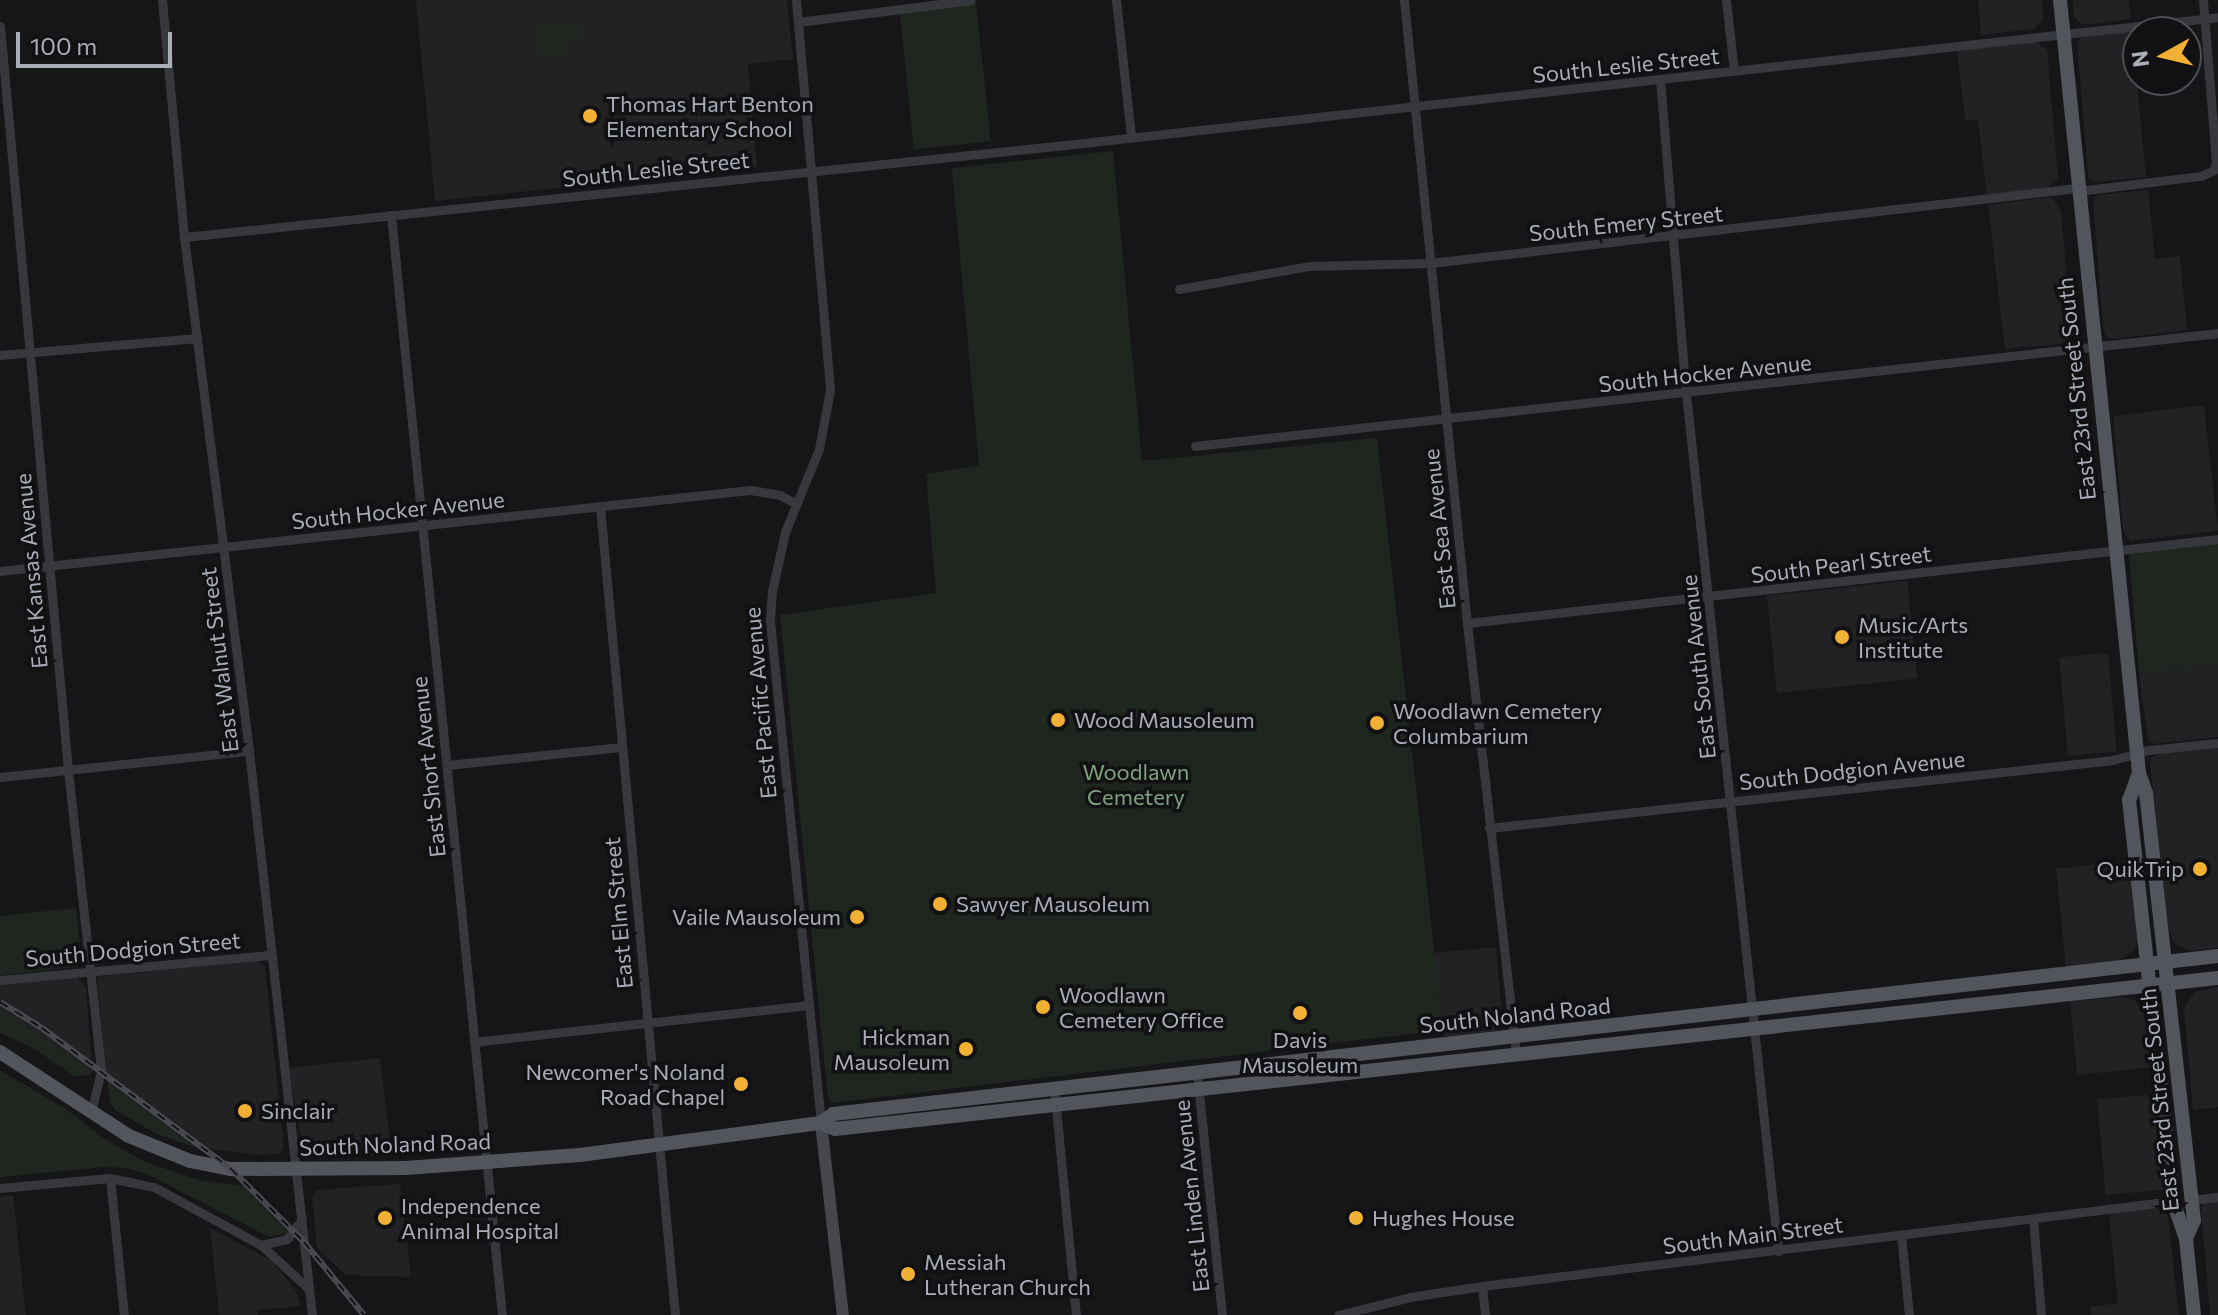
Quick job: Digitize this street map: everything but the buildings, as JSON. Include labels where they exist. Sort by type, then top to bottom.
[{"type":"main road","name":"East 23rd Street South","points":[[2060,0],[2139,773],[2146,793],[2192,1200],[2194,1220],[2186,1239]]},
{"type":"main road","name":"East 23rd Street South","points":[[2139,773],[2129,800],[2173,1201],[2186,1239]]},
{"type":"main road","name":"South Noland Road","points":[[0,1052],[18,1060],[91,1112],[148,1146],[190,1161],[231,1169],[297,1170],[488,1164],[821,1123],[833,1114],[1054,1087],[1515,1045],[1755,1018],[2218,956]]},
{"type":"main road","name":"South Noland Road","points":[[1755,1018],[2150,984],[2168,985],[2218,978]]},
{"type":"main road","name":"South Noland Road","points":[[821,1123],[835,1129],[1199,1089],[1515,1045]]},
{"type":"main road","points":[[2186,1239],[2194,1315]]},
{"type":"street","name":"East Walnut Street","points":[[162,0],[184,237],[249,751],[269,955],[312,1315]]},
{"type":"street","name":"East Pacific Avenue","points":[[796,0],[830,390],[819,449],[781,547],[772,591],[770,621],[843,1315]]},
{"type":"street","points":[[798,22],[971,0]]},
{"type":"street","points":[[1116,0],[1131,136]]},
{"type":"street","name":"East Sea Avenue","points":[[1404,0],[1467,623],[1515,1045]]},
{"type":"street","points":[[1726,0],[1734,71]]},
{"type":"street","points":[[2203,0],[2205,18]]},
{"type":"street","name":"South Leslie Street","points":[[184,237],[2218,17]]},
{"type":"street","name":"South Emery Street","points":[[1179,289],[1310,266],[1430,263],[2209,173],[2216,162],[2205,18]]},
{"type":"street","name":"East Kansas Avenue","points":[[0,26],[48,566],[101,1071],[91,1112]]},
{"type":"street","name":"East South Avenue","points":[[1660,79],[1686,393],[1778,1251]]},
{"type":"street","points":[[0,141],[11,140]]},
{"type":"street","name":"East Short Avenue","points":[[391,215],[502,1315]]},
{"type":"street","name":"South Hocker Avenue","points":[[1195,446],[2218,333]]},
{"type":"street","points":[[0,355],[197,338]]},
{"type":"street","name":"South Hocker Avenue","points":[[0,571],[750,490],[780,495],[797,504]]},
{"type":"street","name":"East Elm Street","points":[[600,507],[675,1315]]},
{"type":"street","name":"South Pearl Street","points":[[1467,623],[2218,539]]},
{"type":"street","name":"South Dodgion Avenue","points":[[1489,828],[2113,760],[2218,743]]},
{"type":"street","points":[[447,765],[621,747]]},
{"type":"street","points":[[0,777],[249,751]]},
{"type":"street","name":"South Dodgion Street","points":[[0,980],[269,955]]},
{"type":"street","points":[[474,1042],[809,1005]]},
{"type":"street","name":"East Linden Avenue","points":[[1197,1073],[1222,1315]]},
{"type":"street","points":[[1054,1087],[1076,1315]]},
{"type":"street","points":[[0,1188],[110,1178],[154,1187],[261,1245],[309,1289]]},
{"type":"street","points":[[110,1178],[124,1315]]},
{"type":"street","points":[[2192,1200],[2218,1197]]},
{"type":"street","name":"South Main Street","points":[[1344,1314],[1410,1297],[1482,1286],[2173,1201]]},
{"type":"street","points":[[261,1245],[287,1239],[302,1219]]},
{"type":"street","points":[[2033,1219],[2041,1315]]},
{"type":"street","points":[[1901,1235],[1909,1315]]},
{"type":"street","points":[[1482,1286],[1485,1315]]},
{"type":"shaded area","name":"Thomas Hart Benton Elementary School","points":[[416,0],[787,0],[793,59],[748,64],[757,167],[435,201]]},
{"type":"shaded area","points":[[1978,0],[2042,0],[2044,18],[2035,29],[1981,35]]},
{"type":"shaded area","points":[[2073,0],[2129,0],[2131,16],[2122,16],[2122,20],[2083,25],[2074,17]]},
{"type":"shaded area","points":[[2122,32],[2122,96],[2138,96],[2146,177],[2095,182],[2089,179],[2077,44],[2081,37]]},
{"type":"shaded area","points":[[2036,41],[2047,50],[2058,178],[2047,188],[1987,195],[1978,120],[1965,121],[1957,49]]},
{"type":"shaded area","points":[[2148,190],[2155,259],[2180,256],[2187,330],[2112,339],[2105,335],[2103,328],[2093,201],[2097,195]]},
{"type":"shaded area","points":[[2052,197],[2061,211],[2072,336],[2060,344],[2005,349],[1988,205]]},
{"type":"shaded area","points":[[2204,405],[2218,531],[2130,541],[2123,530],[2113,416]]},
{"type":"shaded area","name":"Music/Arts Institute","points":[[1907,581],[1917,678],[1777,693],[1767,596]]},
{"type":"shaded area","points":[[2108,653],[2117,752],[2068,756],[2059,657]]},
{"type":"shaded area","points":[[2218,665],[2218,737],[2153,744],[2148,740],[2139,673]]},
{"type":"shaded area","points":[[2218,748],[2218,948],[2188,951],[2174,942],[2168,929],[2150,762],[2152,757],[2160,754]]},
{"type":"shaded area","points":[[2131,860],[2138,940],[2135,949],[2119,961],[2066,967],[2056,869]]},
{"type":"shaded area","points":[[1496,947],[1503,1026],[1495,1031],[1443,1037],[1434,953]]},
{"type":"shaded area","points":[[257,961],[265,966],[284,1148],[278,1154],[258,1155],[195,1147],[107,1081],[97,977]]},
{"type":"shaded area","points":[[77,977],[86,988],[92,1071],[0,1009],[0,985]]},
{"type":"shaded area","points":[[2218,987],[2218,1107],[2193,1110],[2184,1008],[2195,992]]},
{"type":"shaded area","points":[[2124,997],[2134,1000],[2147,1013],[2154,1067],[2077,1075],[2070,1001]]},
{"type":"shaded area","points":[[380,1058],[392,1156],[311,1157],[304,1153],[288,1068]]},
{"type":"shaded area","points":[[2157,1094],[2165,1190],[2106,1195],[2097,1099]]},
{"type":"shaded area","points":[[400,1184],[411,1277],[346,1275],[317,1248],[312,1198],[316,1190]]},
{"type":"shaded area","points":[[13,1195],[26,1315],[0,1315],[0,1197]]},
{"type":"shaded area","points":[[2218,1201],[2218,1315],[2210,1315],[2201,1208],[2203,1203]]},
{"type":"shaded area","points":[[2162,1207],[2167,1209],[2179,1315],[2091,1315],[2091,1307],[2118,1303],[2109,1214]]},
{"type":"shaded area","points":[[210,1228],[272,1261],[296,1291],[301,1306],[258,1310],[258,1315],[219,1315]]},
{"type":"green space","points":[[976,2],[991,141],[914,149],[899,10]]},
{"type":"green space","points":[[582,21],[583,37],[569,38],[570,54],[537,58],[534,25]]},
{"type":"green space","name":"Woodlawn Cemetery","points":[[1113,151],[1142,461],[1377,438],[1443,1030],[832,1103],[828,1098],[780,615],[936,593],[926,474],[979,465],[952,168]]},
{"type":"green space","points":[[2218,543],[2218,665],[2139,673],[2129,556],[2132,553]]},
{"type":"green space","points":[[76,908],[82,963],[78,967],[0,975],[0,916]]},
{"type":"green space","points":[[0,1009],[92,1070],[90,1075],[74,1076],[33,1048],[0,1033]]},
{"type":"green space","points":[[0,1070],[66,1109],[103,1138],[143,1161],[198,1180],[244,1186],[288,1232],[269,1237],[149,1175],[126,1168],[105,1167],[0,1177]]},
{"type":"green space","points":[[107,1081],[195,1147],[159,1135],[115,1110],[110,1102]]},
{"type":"railway","points":[[0,1002],[42,1028],[231,1169],[304,1242],[364,1315]]},
{"type":"place","name":"Thomas Hart Benton Elementary School","points":[[590,116]]},
{"type":"place","name":"Music/Arts Institute","points":[[1842,637]]},
{"type":"place","name":"Wood Mausoleum","points":[[1058,720]]},
{"type":"place","name":"Woodlawn Cemetery Columbarium","points":[[1377,723]]},
{"type":"place","name":"QuikTrip","points":[[2200,869]]},
{"type":"place","name":"Sawyer Mausoleum","points":[[940,904]]},
{"type":"place","name":"Vaile Mausoleum","points":[[857,917]]},
{"type":"place","name":"Woodlawn Cemetery Office","points":[[1043,1007]]},
{"type":"place","name":"Davis Mausoleum","points":[[1300,1013]]},
{"type":"place","name":"Hickman Mausoleum","points":[[966,1049]]},
{"type":"place","name":"Newcomer's Noland Road Chapel","points":[[741,1084]]},
{"type":"place","name":"Sinclair","points":[[245,1111]]},
{"type":"place","name":"Independence Animal Hospital","points":[[385,1218]]},
{"type":"place","name":"Hughes House","points":[[1356,1218]]},
{"type":"place","name":"Messiah Lutheran Church","points":[[908,1274]]}]
